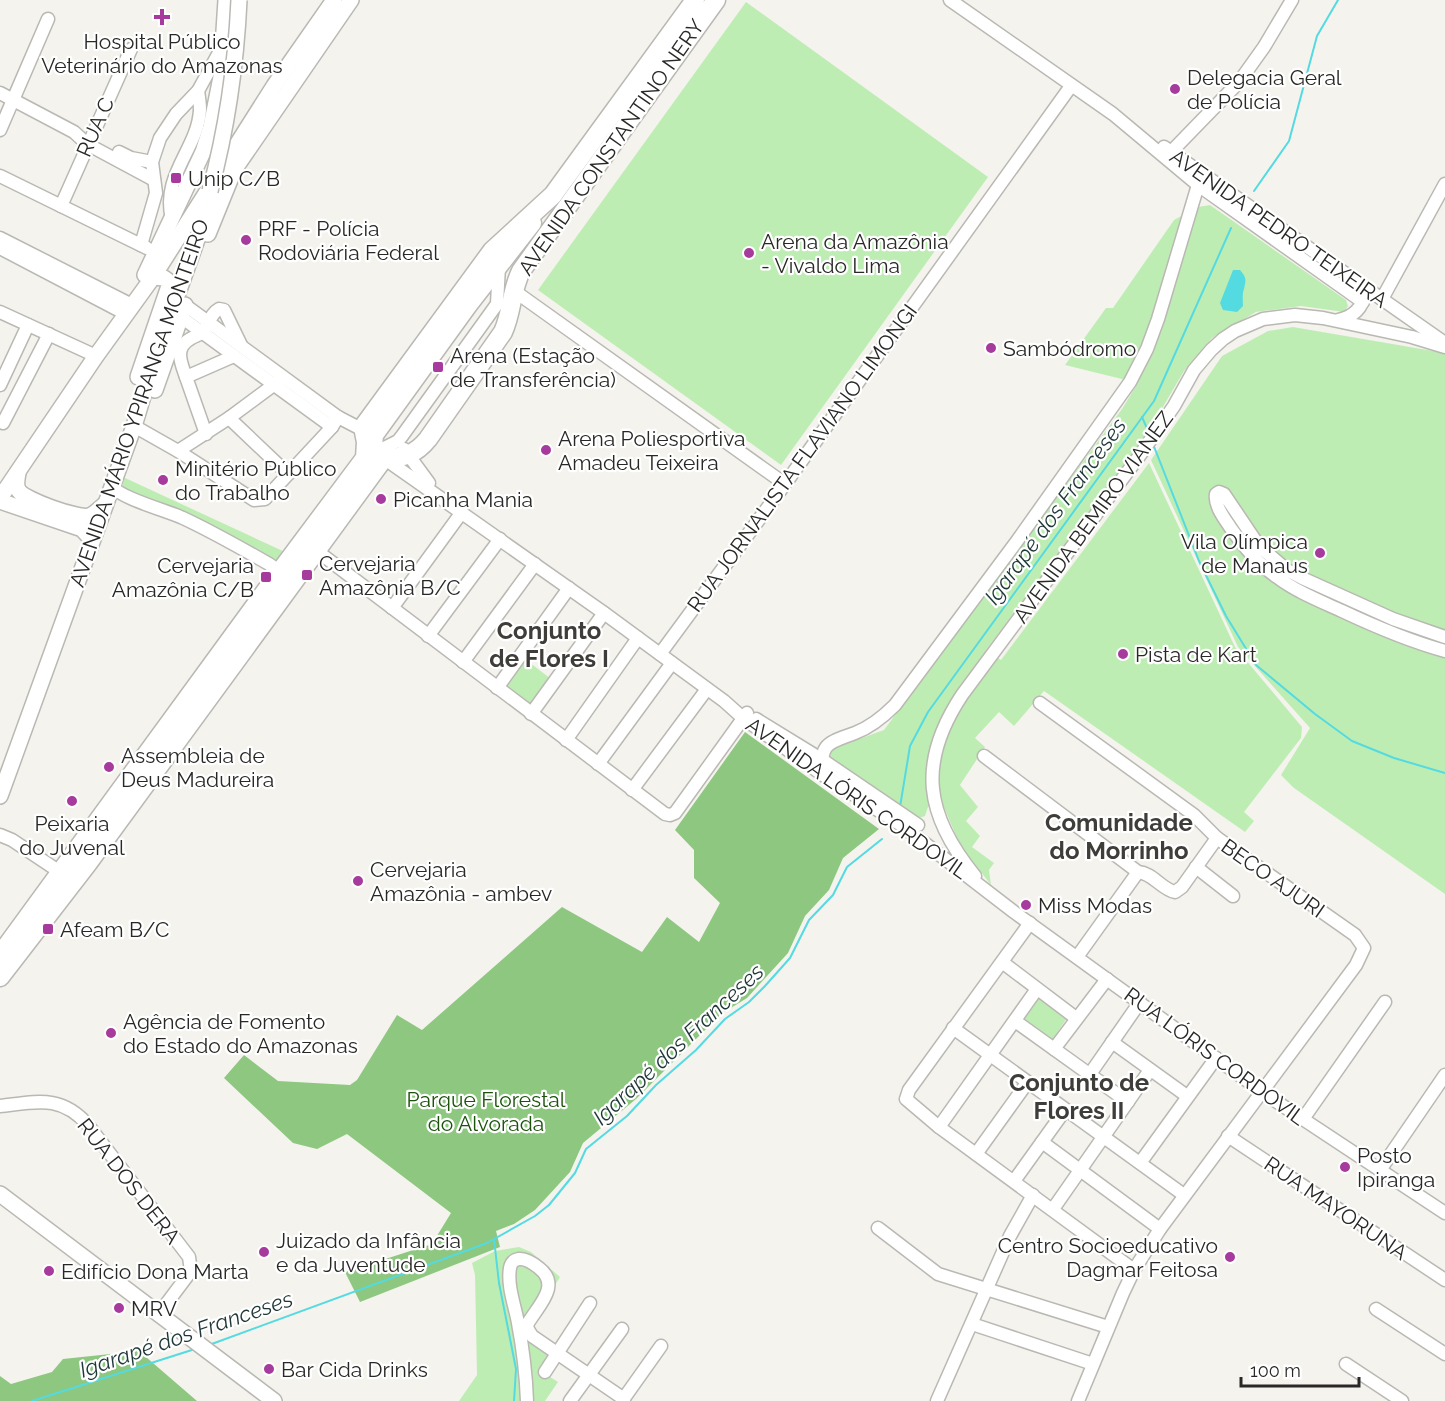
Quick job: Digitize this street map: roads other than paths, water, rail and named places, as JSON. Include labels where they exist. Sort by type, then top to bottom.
[{"type":"highway","name":"AVENIDA CONSTANTINO NERY","points":[[363,430],[408,364],[492,251],[553,195],[695,0]]},
{"type":"highway","name":"AVENIDA CONSTANTINO NERY","points":[[408,455],[420,449],[428,439],[503,332],[507,324],[513,290],[521,271],[716,0]]},
{"type":"highway","points":[[0,977],[88,863],[316,550],[376,456],[373,446],[374,435],[468,305],[553,195]]},
{"type":"highway","points":[[363,430],[366,442],[376,456],[396,458],[408,455]]},
{"type":"highway","points":[[0,955],[276,577],[376,456]]},
{"type":"highway","points":[[0,985],[24,947]]},
{"type":"main road","name":"AVENIDA MÁRIO YPIRANGA MONTEIRO","points":[[129,309],[203,152],[211,127],[221,77],[226,0]]},
{"type":"main road","name":"AVENIDA MÁRIO YPIRANGA MONTEIRO","points":[[0,796],[134,426],[153,363],[199,234],[218,160],[232,88],[239,0]]},
{"type":"main road","points":[[92,540],[82,529],[0,500],[96,356],[153,278],[274,86],[334,0]]},
{"type":"main road","points":[[134,426],[151,399],[208,233],[234,170],[351,0]]},
{"type":"main road","points":[[134,426],[131,399],[169,286],[168,281],[164,278],[153,278]]},
{"type":"main road","points":[[18,473],[16,486],[19,491],[36,502],[81,517],[90,516],[105,503]]},
{"type":"main road","points":[[0,1194],[274,1401]]},
{"type":"street","name":"AVENIDA PEDRO TEIXEIRA","points":[[950,0],[1113,114],[1198,185],[1363,302]]},
{"type":"street","points":[[1171,152],[1239,82],[1264,47],[1292,0]]},
{"type":"street","points":[[0,130],[48,19]]},
{"type":"street","points":[[141,245],[155,201],[152,162],[160,138],[167,126],[198,91],[224,43]]},
{"type":"street","name":"RUA C","points":[[61,206],[131,49]]},
{"type":"street","name":"RUA JORNALISTA FLAVIANO LIMONGI","points":[[660,654],[1071,86]]},
{"type":"street","name":"AVENIDA MÁRIO YPIRANGA MONTEIRO","points":[[172,219],[169,207],[170,196],[178,166],[197,124],[200,110],[198,91]]},
{"type":"street","points":[[0,93],[89,140],[154,180]]},
{"type":"street","name":"AVENIDA PEDRO TEIXEIRA","points":[[1113,114],[1121,117],[1226,189],[1445,345]]},
{"type":"street","points":[[89,140],[132,158],[152,162]]},
{"type":"street","points":[[0,176],[156,253]]},
{"type":"street","points":[[1382,298],[1445,184]]},
{"type":"street","points":[[823,775],[821,759],[830,742],[866,728],[895,705],[1017,542],[1130,382],[1147,349],[1158,319],[1198,185]]},
{"type":"street","points":[[1210,194],[1216,190],[1226,189]]},
{"type":"street","points":[[0,238],[26,257]]},
{"type":"street","points":[[0,249],[26,257],[129,309]]},
{"type":"street","points":[[376,456],[402,436],[497,303],[499,266]]},
{"type":"street","points":[[1334,321],[1351,316],[1361,307],[1362,285]]},
{"type":"street","points":[[513,290],[785,484]]},
{"type":"street","points":[[206,434],[179,359],[180,351],[187,340],[205,327],[215,311],[224,310],[238,351],[246,364],[279,381]]},
{"type":"street","points":[[183,311],[335,422],[363,430]]},
{"type":"street","points":[[0,312],[96,356]]},
{"type":"street","name":"AVENIDA BEMIRO VIANEZ","points":[[990,893],[951,843],[935,805],[932,794],[933,764],[939,737],[951,711],[1167,417],[1202,360],[1223,339],[1235,331],[1263,319],[1295,315],[1445,345]]},
{"type":"street","points":[[0,385],[28,325]]},
{"type":"street","points":[[3,423],[49,334]]},
{"type":"street","points":[[186,377],[238,351]]},
{"type":"street","points":[[178,451],[206,434],[279,381]]},
{"type":"street","points":[[229,418],[288,474]]},
{"type":"street","points":[[134,426],[178,451],[254,500],[265,499],[335,422]]},
{"type":"street","name":"AVENIDA LÓRIS CORDOVIL","points":[[402,436],[403,446],[421,474],[448,503]]},
{"type":"street","name":"AVENIDA LÓRIS CORDOVIL","points":[[376,456],[462,512],[569,588],[823,775],[918,825]]},
{"type":"street","points":[[111,486],[121,493],[183,519],[249,553],[276,569],[276,577]]},
{"type":"street","points":[[1445,637],[1410,626],[1369,608],[1299,584],[1278,578],[1249,553],[1227,523],[1217,505],[1215,496],[1222,492],[1226,496],[1246,530],[1259,546],[1299,584],[1364,621],[1414,642],[1445,651]]},
{"type":"street","points":[[392,608],[462,512]]},
{"type":"street","points":[[429,636],[500,539]]},
{"type":"street","points":[[316,550],[665,814],[675,813],[745,716]]},
{"type":"street","points":[[463,662],[535,564]]},
{"type":"street","points":[[497,688],[569,588]]},
{"type":"street","points":[[1364,621],[1369,608]]},
{"type":"street","points":[[531,714],[604,613]]},
{"type":"street","points":[[566,740],[638,638]]},
{"type":"street","points":[[598,764],[672,663]]},
{"type":"street","points":[[632,790],[707,688]]},
{"type":"street","name":"BECO AJURI","points":[[1040,703],[1194,815],[1217,838],[1355,936],[1364,948],[1356,964],[1262,1090]]},
{"type":"street","name":"AVENIDA LÓRIS CORDOVIL","points":[[745,716],[821,759],[882,806],[901,825],[990,893]]},
{"type":"street","points":[[984,756],[1138,872],[1145,873],[1170,891],[1175,892],[1182,887],[1217,838]]},
{"type":"street","points":[[901,825],[918,825],[931,817],[935,805]]},
{"type":"street","points":[[0,835],[12,840],[60,872]]},
{"type":"street","points":[[1196,867],[1233,896]]},
{"type":"street","points":[[1077,957],[1138,872]]},
{"type":"street","name":"RUA LÓRIS CORDOVIL","points":[[990,893],[1216,1058],[1445,1213]]},
{"type":"street","points":[[1030,923],[909,1090],[906,1099],[939,1127],[1134,1270]]},
{"type":"street","points":[[1002,962],[1076,1018]]},
{"type":"street","points":[[1054,1048],[1107,979]]},
{"type":"street","points":[[939,1127],[1037,989]]},
{"type":"street","points":[[1090,1074],[1140,1002]]},
{"type":"street","points":[[1303,1119],[1385,1002]]},
{"type":"street","points":[[1015,1021],[1128,1102]]},
{"type":"street","points":[[953,1028],[1184,1195]]},
{"type":"street","points":[[1112,1042],[1187,1096]]},
{"type":"street","points":[[1140,1163],[1216,1058]]},
{"type":"street","points":[[1053,1209],[1150,1070]]},
{"type":"street","points":[[1380,1170],[1445,1075]]},
{"type":"street","points":[[976,1154],[1027,1083]]},
{"type":"street","points":[[1078,1401],[1134,1270],[1184,1195],[1262,1090]]},
{"type":"street","name":"RUA DOS DERA","points":[[0,1107],[45,1101],[55,1102],[73,1110],[88,1125],[189,1257],[191,1271],[158,1315]]},
{"type":"street","points":[[1014,1181],[1065,1110]]},
{"type":"street","name":"RUA MAYORUNA","points":[[1228,1136],[1445,1280]]},
{"type":"street","points":[[1042,1142],[1160,1229]]},
{"type":"street","points":[[937,1401],[1010,1236],[1033,1195]]},
{"type":"street","points":[[878,1228],[938,1274],[1108,1327]]},
{"type":"street","points":[[526,1401],[526,1368],[527,1338],[527,1328],[528,1323],[548,1291],[550,1283],[546,1273],[536,1265],[526,1259],[514,1260],[510,1265],[510,1282],[527,1338],[556,1352],[623,1400],[661,1346]]},
{"type":"street","points":[[545,1372],[590,1303]]},
{"type":"street","points":[[1376,1309],[1445,1354]]},
{"type":"street","points":[[972,1324],[1093,1364]]},
{"type":"street","points":[[570,1401],[622,1329]]},
{"type":"street","points":[[1346,1364],[1402,1401]]},
{"type":"water","points":[[1233,270],[1240,270],[1245,279],[1243,306],[1237,312],[1223,310],[1220,303]]},
{"type":"waterway","name":"Igarapé dos Franceses","points":[[1254,191],[1289,141],[1317,36],[1338,0]]},
{"type":"waterway","name":"Igarapé dos Franceses","points":[[900,807],[910,746],[928,712],[1154,401],[1231,228]]},
{"type":"waterway","points":[[1142,417],[1149,433]]},
{"type":"waterway","points":[[1153,444],[1199,561],[1226,616],[1256,665],[1352,741],[1394,758],[1445,773]]},
{"type":"waterway","name":"Igarapé dos Franceses","points":[[209,1345],[487,1243],[535,1216],[549,1205],[575,1173],[586,1149],[627,1116],[725,1019],[749,1002],[765,986],[790,958],[809,920],[833,895],[847,867],[882,839]]},
{"type":"waterway","points":[[494,1239],[499,1283],[516,1369],[514,1401]]},
{"type":"waterway","name":"Igarapé dos Franceses","points":[[32,1401],[195,1349]]},
{"type":"place","name":"Hospital Público Veterinário do Amazonas","points":[[162,17]]},
{"type":"place","name":"Delegacia Geral de Polícia","points":[[1175,89]]},
{"type":"place","name":"Unip C/B","points":[[176,178]]},
{"type":"place","name":"PRF - Polícia Rodoviária Federal","points":[[246,240]]},
{"type":"place","name":"Arena da Amazônia - Vivaldo Lima","points":[[749,253]]},
{"type":"place","name":"Sambódromo","points":[[991,348]]},
{"type":"place","name":"Arena (Estação de Transferência)","points":[[438,367]]},
{"type":"place","name":"Arena Poliesportiva Amadeu Teixeira","points":[[546,450]]},
{"type":"place","name":"Minitério Público do Trabalho","points":[[163,480]]},
{"type":"place","name":"Picanha Mania","points":[[381,499]]},
{"type":"place","name":"Vila Olímpica de Manaus","points":[[1320,553]]},
{"type":"place","name":"Cervejaria Amazônia B/C","points":[[307,575]]},
{"type":"place","name":"Cervejaria Amazônia C/B","points":[[266,577]]},
{"type":"place","name":"Pista de Kart","points":[[1123,654]]},
{"type":"place","name":"Assembleia de Deus Madureira","points":[[109,767]]},
{"type":"place","name":"Peixaria do Juvenal","points":[[72,801]]},
{"type":"place","name":"Cervejaria Amazônia - ambev","points":[[358,881]]},
{"type":"place","name":"Miss Modas","points":[[1026,905]]},
{"type":"place","name":"Afeam B/C","points":[[48,929]]},
{"type":"place","name":"Agência de Fomento do Estado do Amazonas","points":[[111,1033]]},
{"type":"place","name":"Posto Ipiranga","points":[[1345,1167]]},
{"type":"place","name":"Juizado da Infância e da Juventude","points":[[264,1252]]},
{"type":"place","name":"Centro Socioeducativo Dagmar Feitosa","points":[[1230,1257]]},
{"type":"place","name":"Edifício Dona Marta","points":[[49,1271]]},
{"type":"place","name":"MRV","points":[[119,1308]]},
{"type":"place","name":"Bar Cida Drinks","points":[[269,1369]]},
{"type":"district","name":"Conjunto de Flores I","points":[[549,644]]},
{"type":"district","name":"Comunidade do Morrinho","points":[[1119,836]]},
{"type":"district","name":"Conjunto de Flores II","points":[[1079,1096]]},
{"type":"park label","name":"Parque Florestal do Alvorada","points":[[486,1111]]}]
